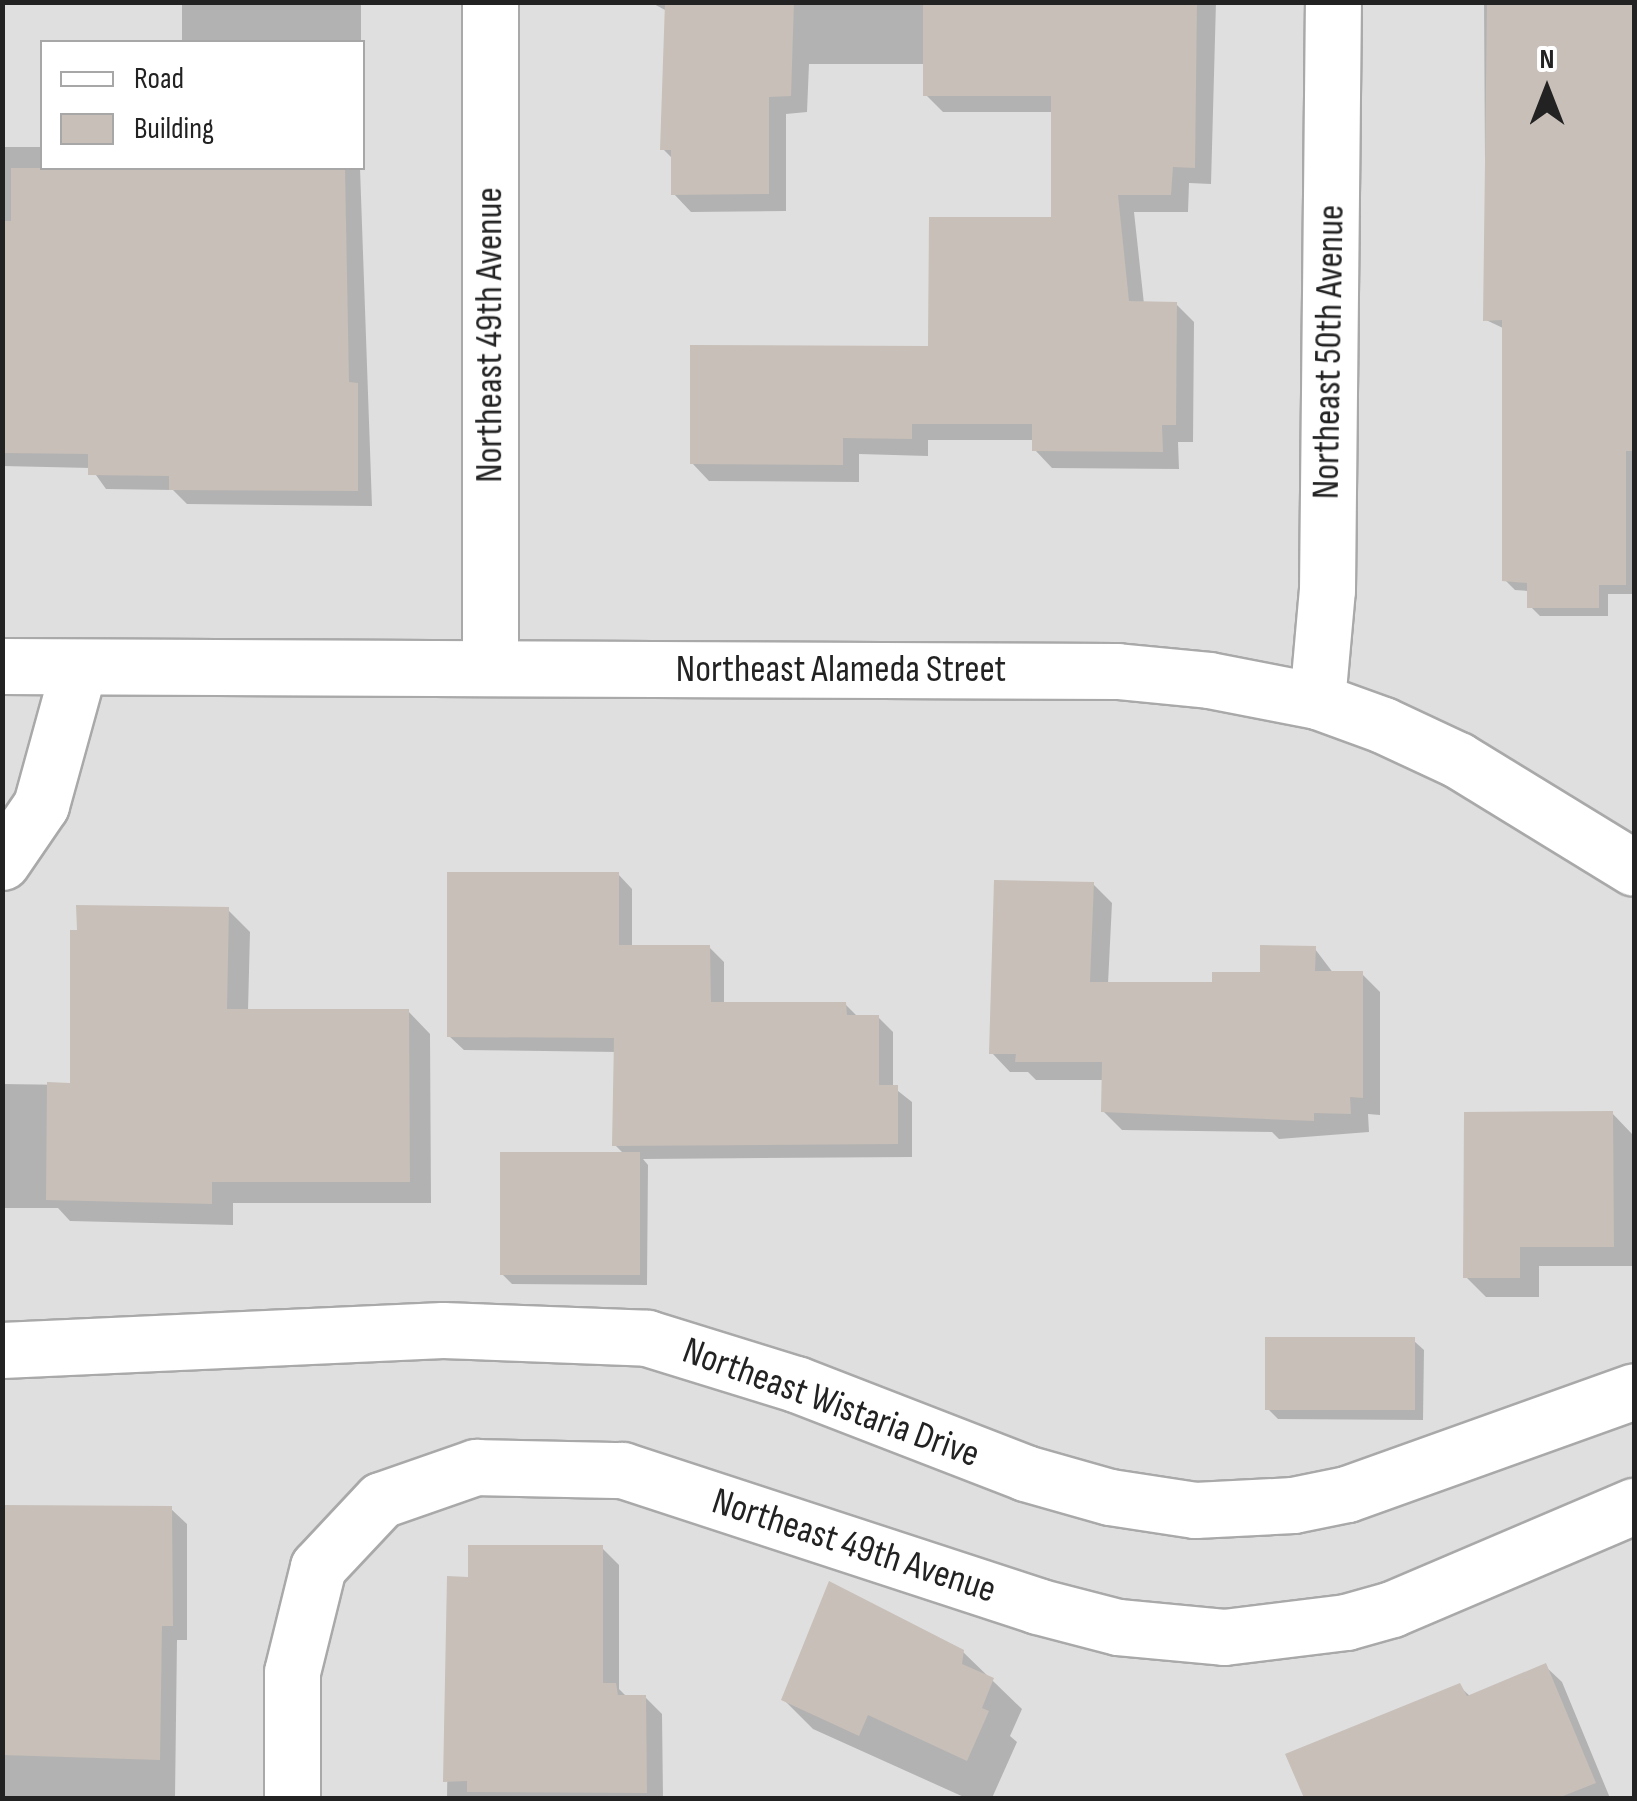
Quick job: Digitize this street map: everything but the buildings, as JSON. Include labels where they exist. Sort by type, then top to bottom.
[{"type":"street","name":"Northeast 49th Avenue","points":[[490,2],[490,668]]},
{"type":"street","name":"Northeast 50th Avenue","points":[[1317,701],[1327,590],[1333,2]]},
{"type":"street","name":"Northeast Alameda Street","points":[[2,666],[1117,672],[1209,680],[1317,701],[1458,760],[1634,868]]},
{"type":"street","points":[[2,862],[41,805],[79,667]]},
{"type":"street","name":"Northeast Wistaria Drive","points":[[2,1350],[443,1330],[647,1338],[796,1384],[1025,1473],[1110,1497],[1196,1510],[1293,1505],[1347,1494],[1634,1391]]},
{"type":"street","name":"Northeast 49th Avenue","points":[[292,1798],[292,1672],[318,1567],[381,1500],[476,1467],[622,1470],[1036,1606],[1118,1627],[1224,1636],[1346,1622],[1392,1609],[1634,1506]]},
{"type":"shaded area","points":[[3,3],[1634,3],[1634,1798],[3,1798]]}]
